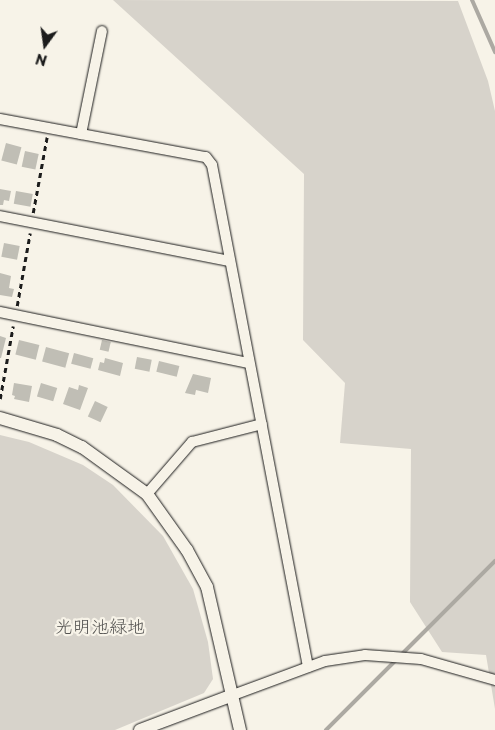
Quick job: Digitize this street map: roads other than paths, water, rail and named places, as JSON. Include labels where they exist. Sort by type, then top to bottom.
[{"type":"street","points":[[81,134],[102,31]]},
{"type":"street","points":[[0,119],[206,157],[212,165],[308,667]]},
{"type":"street","points":[[0,216],[230,261]]},
{"type":"street","points":[[0,312],[249,362]]},
{"type":"street","points":[[0,418],[57,435],[82,447],[147,494],[187,550],[207,587],[240,730]]},
{"type":"street","points":[[147,494],[192,442],[262,424]]},
{"type":"street","points":[[140,730],[308,667],[364,655],[388,654],[421,658],[495,680]]},
{"type":"waterway","points":[[472,0],[495,52]]},
{"type":"waterway","points":[[401,655],[495,561]]},
{"type":"waterway","points":[[326,730],[396,660]]},
{"type":"park label","name":"光明池緑地","points":[[100,626]]}]
